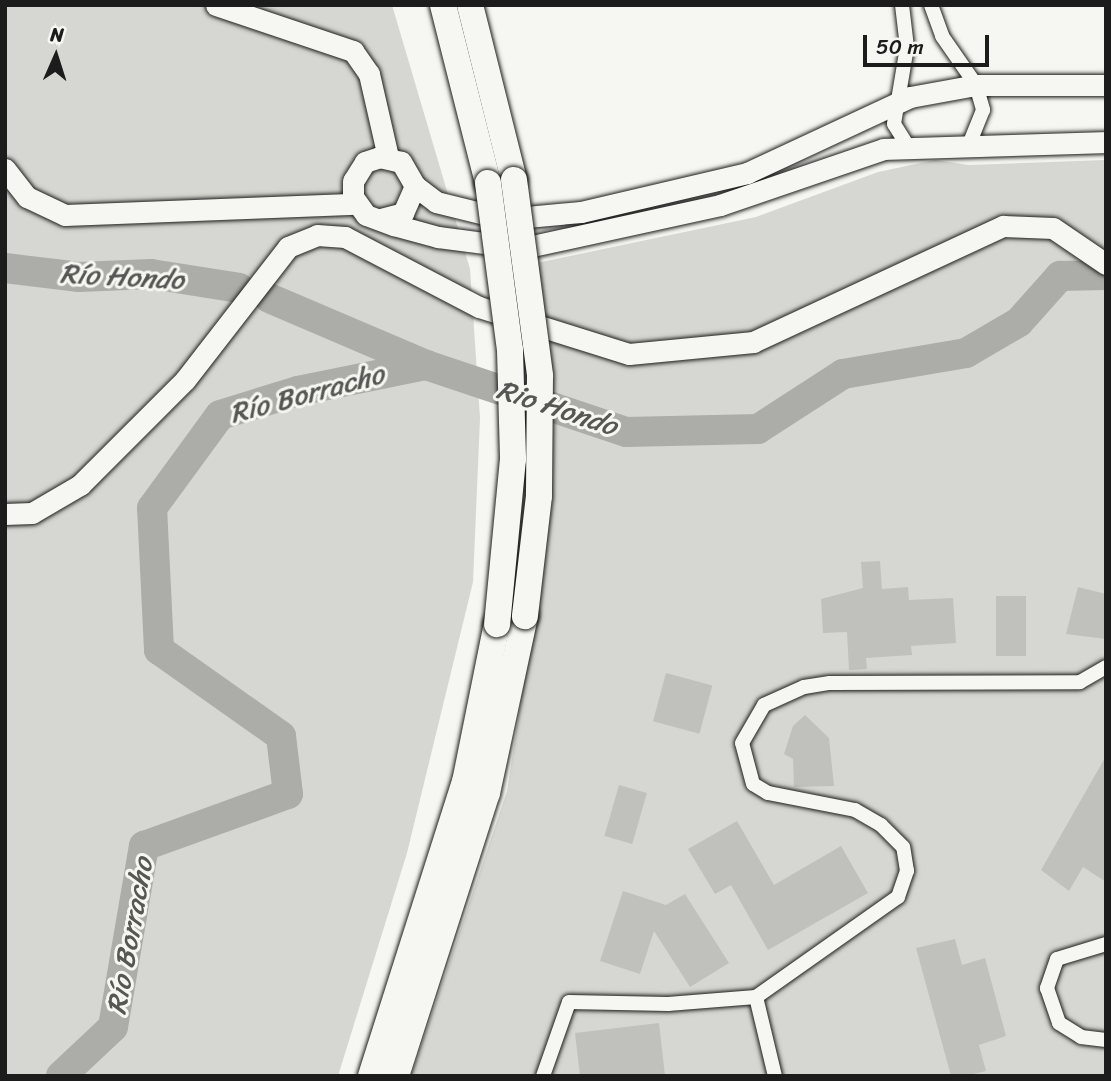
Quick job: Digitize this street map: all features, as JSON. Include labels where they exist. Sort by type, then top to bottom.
[{"type":"highway","points":[[371,1076],[465,782],[497,624],[513,459],[510,350],[488,183],[443,5]]},
{"type":"highway","points":[[396,1076],[486,793],[525,617],[539,496],[540,376],[514,180],[470,5]]},
{"type":"main road","points":[[216,5],[353,51],[369,74],[388,157]]},
{"type":"main road","points":[[356,204],[355,174],[365,162],[388,157],[406,167],[415,186],[436,202],[505,219],[581,212],[747,173],[897,106],[976,85],[1106,85]]},
{"type":"main road","points":[[5,169],[27,197],[65,215],[356,204],[381,219],[438,237],[523,248],[667,219],[854,156],[908,145],[1106,142]]},
{"type":"main road","points":[[381,219],[403,213],[415,186]]},
{"type":"main road","points":[[5,514],[32,513],[80,485],[185,380],[288,247],[317,235],[345,237],[479,307],[587,346],[664,356],[753,342],[801,324],[1003,226],[1053,228],[1102,260]]},
{"type":"street","points":[[902,5],[906,47],[894,124],[908,145]]},
{"type":"street","points":[[931,5],[942,36],[976,85],[983,110],[969,144]]},
{"type":"street","points":[[543,1076],[569,1002],[668,1004],[756,997],[898,897],[907,871],[903,847],[864,815],[753,784],[743,743],[764,705],[804,687],[830,683],[1080,682],[1106,667]]},
{"type":"street","points":[[1106,944],[1057,959],[1047,988],[1059,1023],[1081,1037],[1106,1040]]},
{"type":"street","points":[[756,997],[775,1076]]},
{"type":"shaded area","points":[[5,5],[392,5],[470,269],[480,418],[473,582],[407,853],[338,1076],[5,1076]]},
{"type":"shaded area","points":[[935,160],[969,165],[1106,160],[1106,1076],[411,1076],[507,791],[524,681],[537,263],[756,217],[878,172]]},
{"type":"building","points":[[880,561],[882,589],[908,587],[909,600],[953,598],[956,643],[911,646],[912,655],[866,658],[867,669],[849,670],[847,632],[823,633],[821,599],[863,588],[861,562]]},
{"type":"building","points":[[1078,587],[1106,594],[1106,639],[1066,634]]},
{"type":"building","points":[[996,596],[1026,596],[1026,656],[996,656]]},
{"type":"building","points":[[666,673],[712,685],[699,734],[653,721]]},
{"type":"building","points":[[805,715],[829,738],[834,786],[794,787],[793,759],[784,754],[793,726]]},
{"type":"building","points":[[1106,756],[1106,882],[1083,867],[1069,891],[1041,870]]},
{"type":"building","points":[[619,785],[647,793],[632,844],[604,836]]},
{"type":"building","points":[[737,821],[774,885],[841,846],[868,893],[768,950],[731,885],[715,894],[688,849]]},
{"type":"building","points":[[623,891],[666,905],[685,894],[729,963],[690,987],[654,931],[640,974],[600,961]]},
{"type":"building","points":[[955,939],[962,965],[985,958],[1006,1036],[979,1045],[986,1071],[965,1076],[951,1076],[916,948]]},
{"type":"building","points":[[659,1023],[665,1076],[580,1076],[575,1033]]},
{"type":"waterway","name":"Río Hondo","points":[[5,268],[79,277],[151,274],[239,288]]},
{"type":"waterway","name":"Rio Hondo","points":[[269,298],[426,365],[626,432],[758,429],[843,374],[966,353],[1019,322],[1060,276],[1106,275]]},
{"type":"waterway","name":"Río Borracho","points":[[61,1076],[113,1027],[144,846],[288,794],[281,736],[159,650],[152,508],[220,415],[298,391],[426,365]]}]
